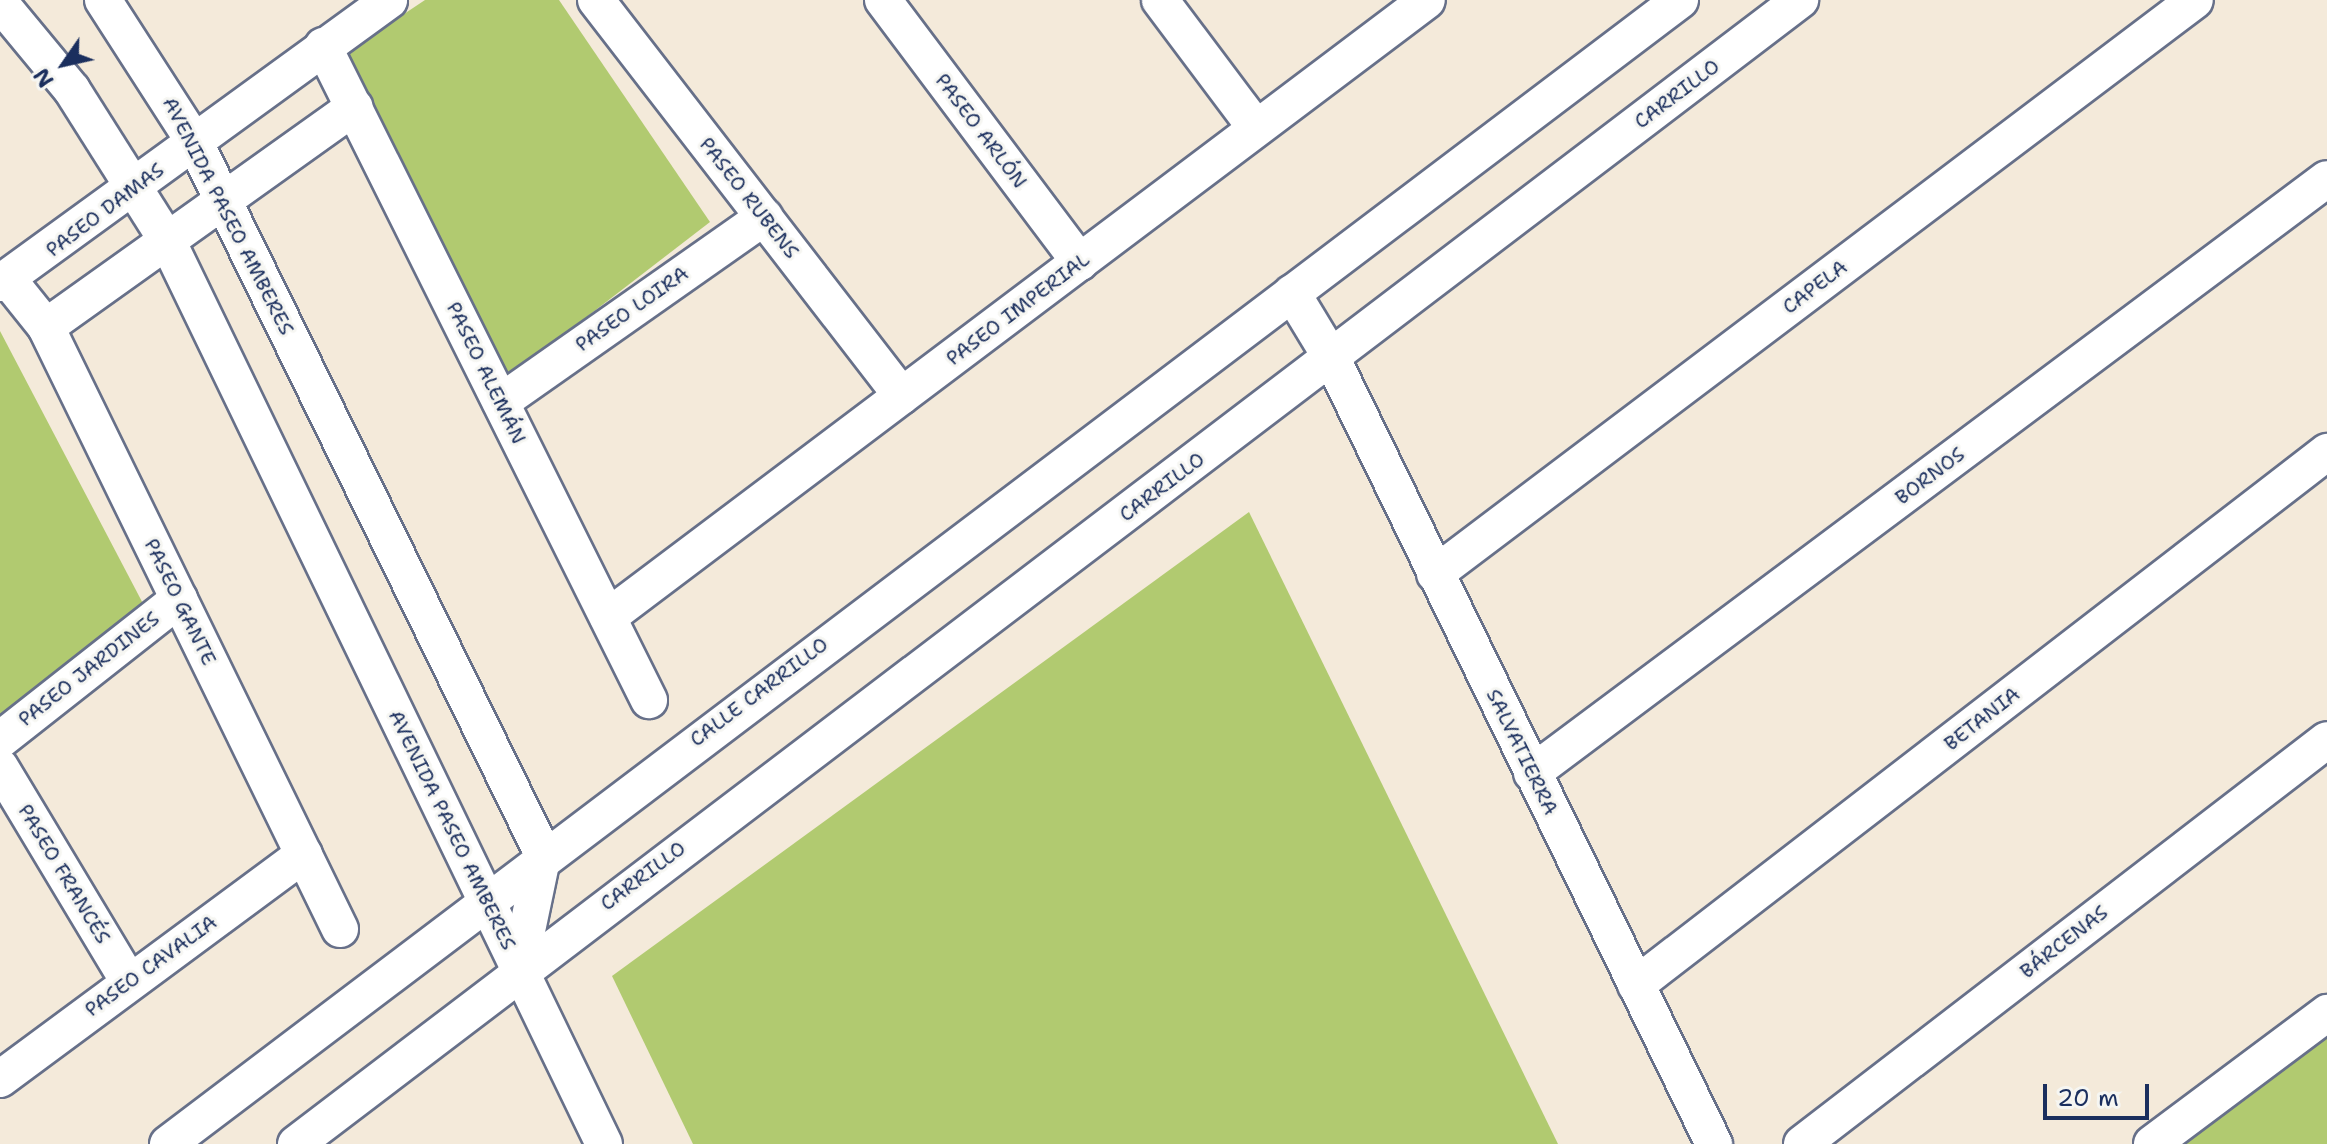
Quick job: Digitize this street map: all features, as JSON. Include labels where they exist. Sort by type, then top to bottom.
[{"type":"street","name":"AVENIDA PASEO AMBERES","points":[[103,0],[195,143],[543,854],[519,969]]},
{"type":"street","name":"PASEO DAMAS","points":[[5,282],[389,0]]},
{"type":"street","name":"PASEO RUBENS","points":[[596,0],[902,396]]},
{"type":"street","name":"PASEO ARLÓN","points":[[883,0],[1080,262]]},
{"type":"street","points":[[1160,0],[1256,128]]},
{"type":"street","name":"PASEO IMPERIAL","points":[[608,617],[1427,0]]},
{"type":"street","name":"CALLE CARRILLO","points":[[168,1144],[543,854],[1680,0]]},
{"type":"street","name":"CARRILLO","points":[[519,969],[1332,359],[1800,0]]},
{"type":"street","name":"CAPELA","points":[[1435,574],[2195,0]]},
{"type":"street","name":"AVENIDA PASEO AMBERES","points":[[0,3],[72,90],[136,186],[167,240],[483,900],[519,969]]},
{"type":"street","name":"PASEO ALEMÁN","points":[[323,46],[649,700]]},
{"type":"street","points":[[46,327],[354,107]]},
{"type":"street","name":"BORNOS","points":[[1532,773],[2327,179]]},
{"type":"street","name":"PASEO LOIRA","points":[[501,402],[764,217]]},
{"type":"street","name":"PASEO GANTE","points":[[5,282],[46,327],[340,929]]},
{"type":"street","points":[[1292,293],[1332,359]]},
{"type":"street","name":"SALVATIERRA","points":[[1332,359],[1714,1144]]},
{"type":"street","name":"BETANIA","points":[[1636,985],[2327,452]]},
{"type":"street","name":"PASEO JARDINES","points":[[0,740],[179,599]]},
{"type":"street","name":"BÁRCENAS","points":[[1802,1144],[2327,740]]},
{"type":"street","name":"PASEO FRANCÉS","points":[[0,767],[129,982]]},
{"type":"street","name":"PASEO CAVALIA","points":[[0,1079],[304,854]]},
{"type":"street","points":[[296,1144],[519,969],[604,1144]]},
{"type":"street","points":[[2152,1144],[2327,1013]]},
{"type":"green space","points":[[425,0],[559,0],[710,222],[506,379],[344,54]]},
{"type":"green space","points":[[0,331],[149,615],[0,724]]},
{"type":"green space","points":[[1249,512],[1558,1144],[693,1144],[612,976]]},
{"type":"green space","points":[[2327,1013],[2327,1144],[2152,1144]]}]
